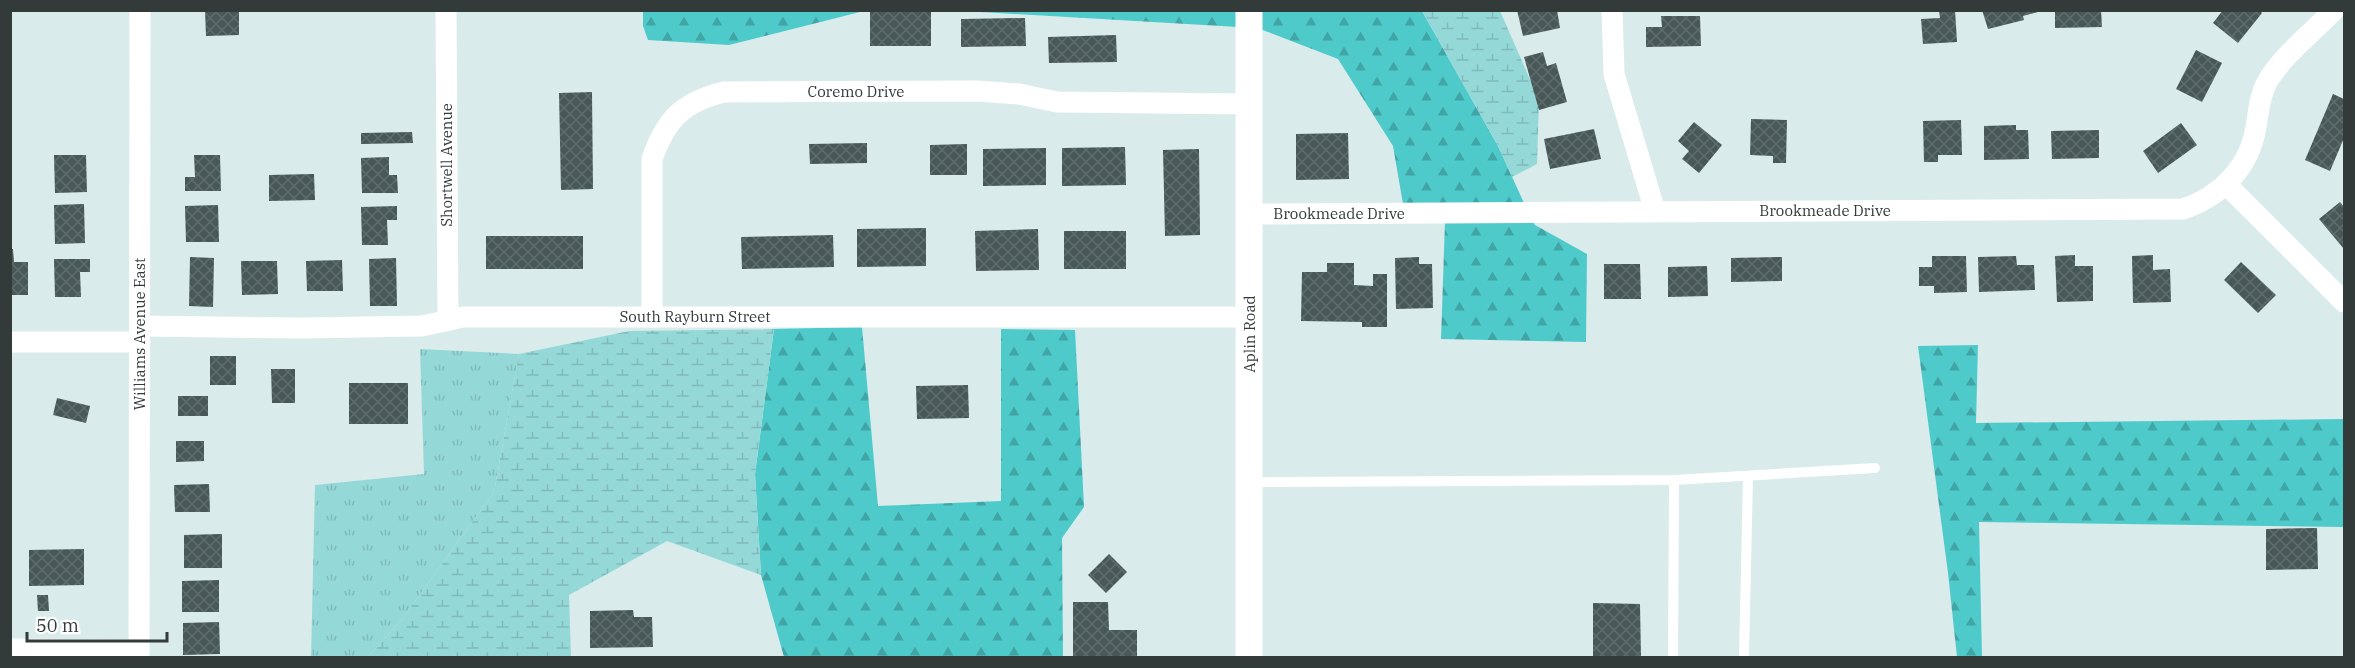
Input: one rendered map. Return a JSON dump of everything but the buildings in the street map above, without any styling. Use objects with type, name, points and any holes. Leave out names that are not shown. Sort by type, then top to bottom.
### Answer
[{"type":"street","name":"Williams Avenue East","points":[[139,654],[140,10]]},
{"type":"street","name":"Shortwell Avenue","points":[[446,10],[448,320]]},
{"type":"street","name":"Aplin Road","points":[[1249,10],[1249,657]]},
{"type":"street","points":[[1612,10],[1614,74],[1655,211]]},
{"type":"street","name":"Brookmeade Drive","points":[[1250,214],[2173,210],[2207,199],[2226,184],[2240,168],[2248,155],[2256,128],[2259,104],[2268,81],[2279,66],[2334,10]]},
{"type":"street","name":"Coremo Drive","points":[[652,317],[652,159],[658,141],[668,123],[692,102],[705,97],[724,92],[977,91],[1019,94],[1057,102],[1249,104]]},
{"type":"street","points":[[2226,184],[2344,302]]},
{"type":"street","name":"South Rayburn Street","points":[[10,342],[140,334],[410,326],[463,317],[1250,317]]},
{"type":"street","points":[[10,649],[139,654]]},
{"type":"lane","points":[[1250,482],[1674,480],[1875,468]]},
{"type":"lane","points":[[1744,657],[1748,476]]},
{"type":"lane","points":[[1673,657],[1674,480]]},
{"type":"green space","points":[[643,10],[864,11],[729,45],[648,40],[643,26]]},
{"type":"green space","points":[[964,11],[1238,11],[1238,27]]},
{"type":"green space","points":[[1260,11],[1422,11],[1498,146],[1524,203],[1403,204],[1393,146],[1338,59],[1260,29]]},
{"type":"green space","points":[[1422,11],[1500,11],[1539,100],[1537,164],[1512,177],[1498,146]]},
{"type":"green space","points":[[1445,222],[1533,222],[1587,254],[1586,342],[1441,339]]},
{"type":"green space","points":[[862,327],[878,506],[1001,501],[1001,329],[1075,330],[1084,507],[1062,538],[1063,657],[784,657],[761,575],[755,474],[774,329]]},
{"type":"green space","points":[[774,329],[755,474],[761,575],[667,541],[569,595],[571,657],[368,657],[403,618],[494,492],[519,354],[629,331]]},
{"type":"green space","points":[[1978,345],[1976,423],[2344,419],[2344,527],[1979,522],[1982,657],[1957,657],[1918,346]]},
{"type":"green space","points":[[420,349],[519,354],[494,492],[403,618],[368,657],[311,658],[315,485],[424,474]]}]
